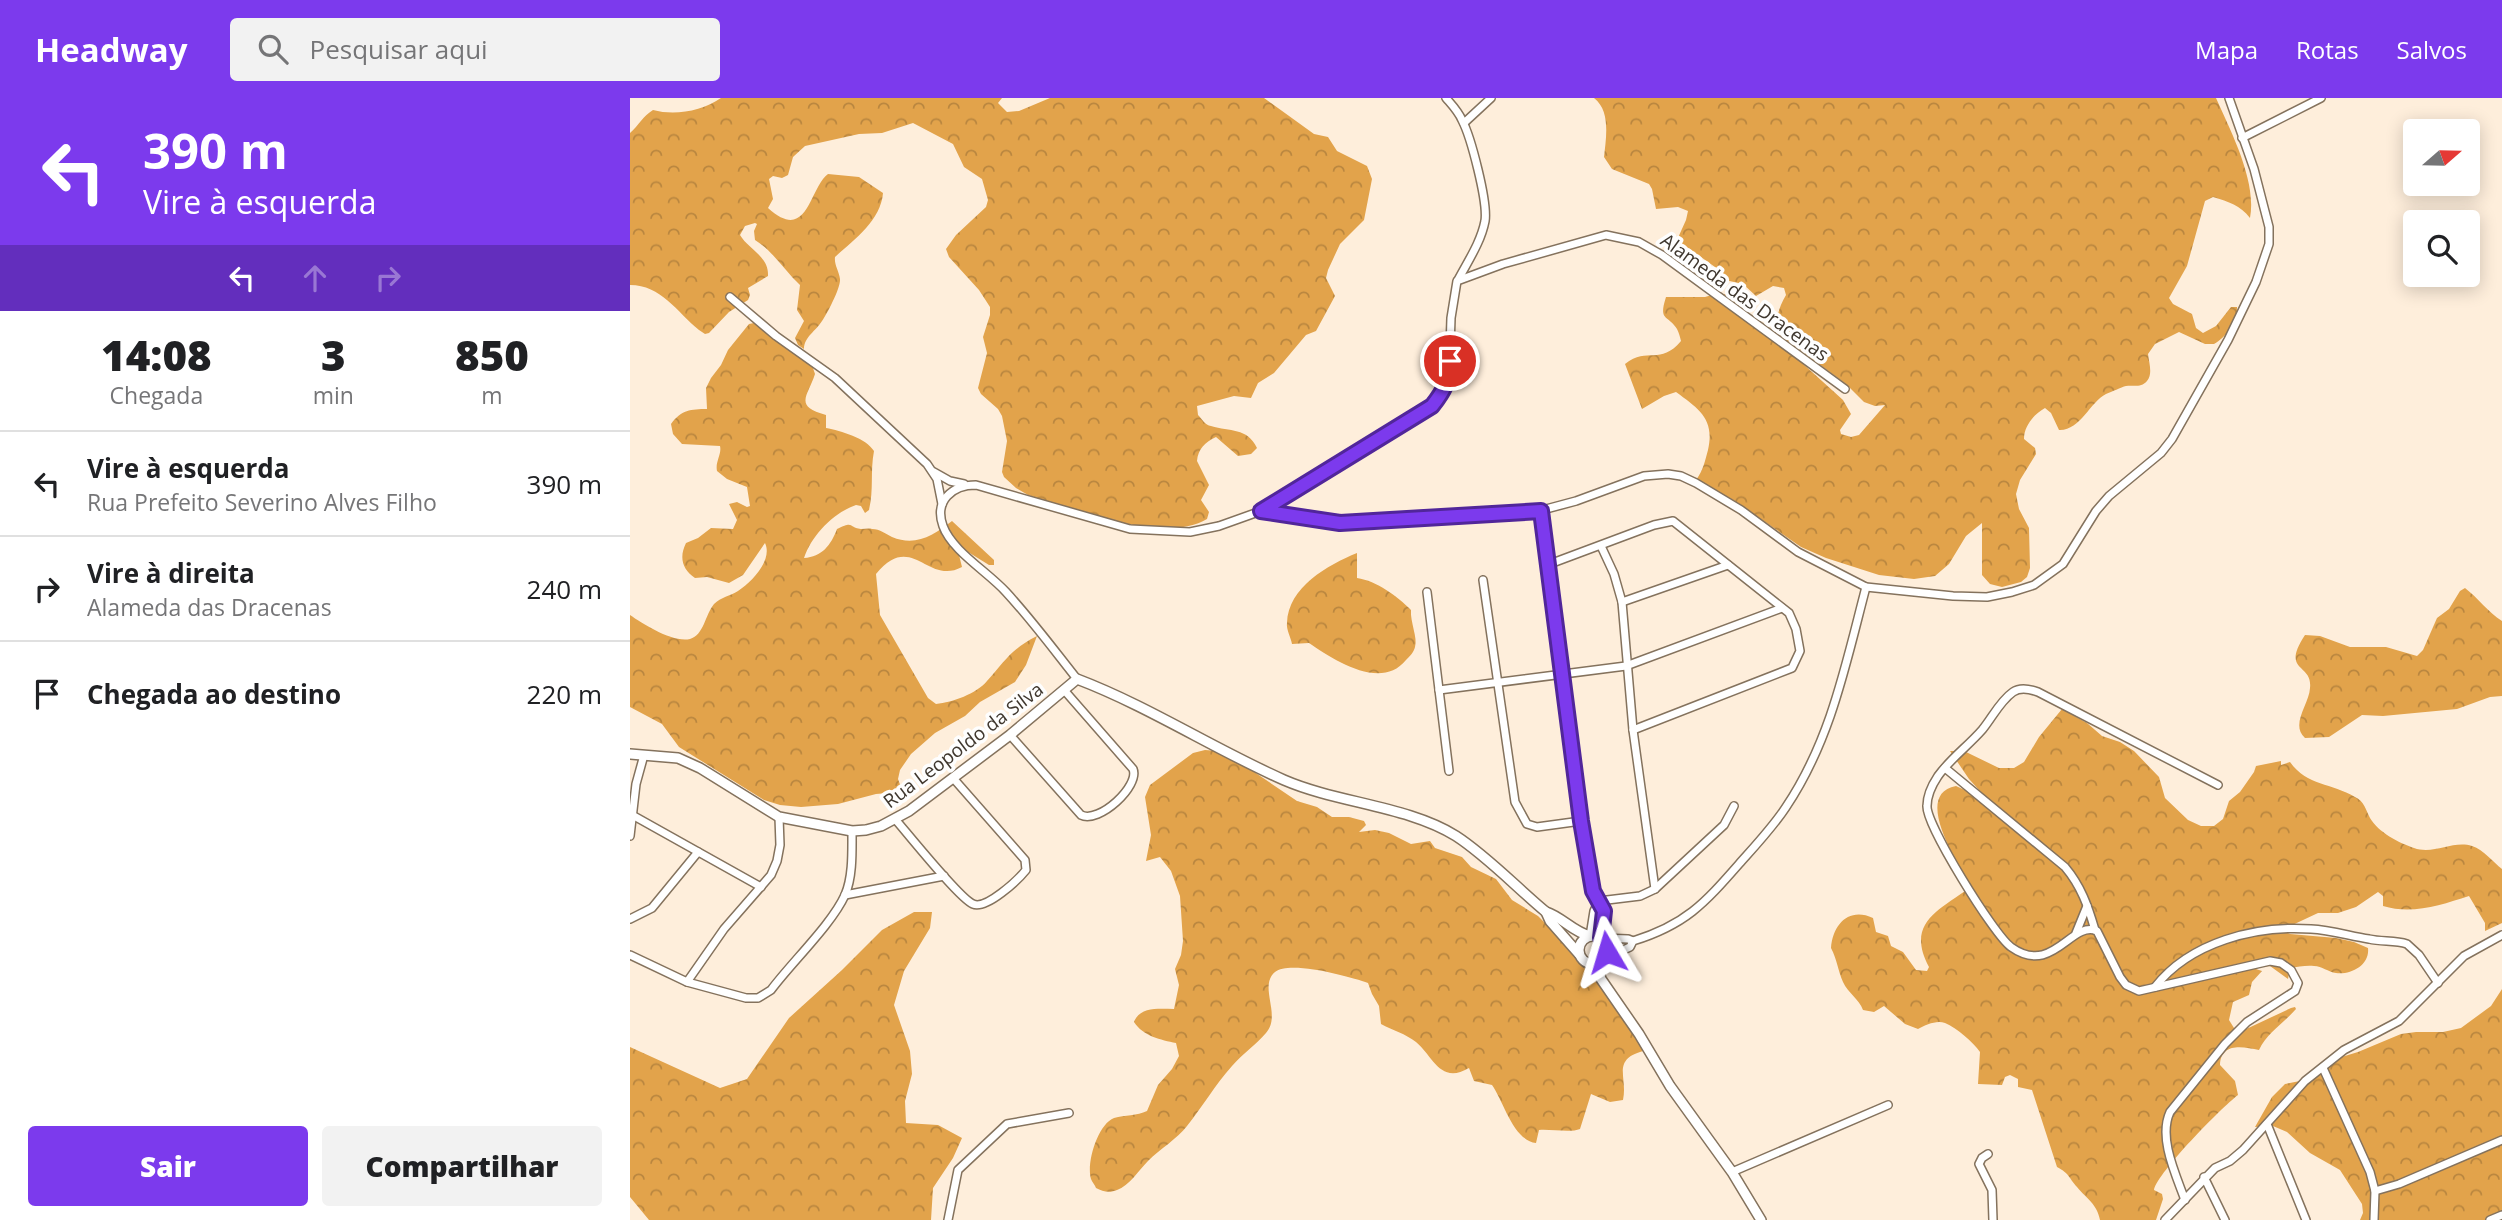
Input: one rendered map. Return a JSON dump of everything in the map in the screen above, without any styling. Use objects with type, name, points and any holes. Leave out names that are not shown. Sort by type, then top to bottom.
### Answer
[{"type":"street","points":[[730,297],[776,336],[842,384],[934,472],[950,481],[999,491],[1130,529],[1161,533],[1190,532],[1219,526],[1261,511],[1432,406],[1443,392],[1449,379],[1453,300],[1457,281],[1480,239],[1486,218],[1464,123],[1446,98]]},
{"type":"street","points":[[1464,123],[1491,98]]},
{"type":"street","points":[[1261,511],[1340,523],[1541,511],[1644,476],[1681,476],[1718,495],[1805,556],[1866,587],[1987,597],[2034,585],[2063,564],[2096,511],[2109,496],[2161,453],[2172,439],[2239,320],[2256,282],[2269,244],[2266,210],[2229,98]]},
{"type":"street","points":[[2242,138],[2321,98]]},
{"type":"street","name":"Alameda das Dracenas","points":[[1457,281],[1570,244],[1605,235],[1618,236],[1639,242],[1662,255],[1845,389]]},
{"type":"street","points":[[934,472],[942,504],[940,516],[948,536],[1004,589],[1077,679],[1109,691],[1285,780],[1439,828],[1456,836],[1546,912],[1582,934],[1633,941]]},
{"type":"street","points":[[942,504],[950,492],[965,485]]},
{"type":"street","points":[[1541,511],[1581,821],[1593,891],[1604,911],[1601,938],[1607,948],[1601,961],[1601,979],[1640,1034],[1670,1086],[1732,1172],[1760,1220]]},
{"type":"street","points":[[1547,565],[1654,525],[1673,521],[1789,613],[1796,629],[1800,652],[1792,668],[1633,730]]},
{"type":"street","points":[[1601,546],[1614,574],[1622,602],[1633,730],[1655,889]]},
{"type":"street","points":[[1622,602],[1728,565]]},
{"type":"street","points":[[1483,580],[1515,802],[1520,815],[1527,824],[1537,827],[1581,821]]},
{"type":"street","points":[[1546,912],[1549,921],[1586,962],[1601,961],[1630,947],[1633,941],[1675,924],[1704,904],[1786,808],[1839,695],[1866,587]]},
{"type":"street","points":[[1427,592],[1449,771]]},
{"type":"street","points":[[1439,690],[1626,666],[1782,608]]},
{"type":"street","name":"Rua Leopoldo da Silva","points":[[630,754],[678,758],[700,768],[779,817],[852,831],[874,828],[895,819],[953,778],[1077,679]]},
{"type":"street","points":[[2095,929],[2085,929],[2046,955],[2034,956],[2012,948],[2003,941],[1928,817],[1927,801],[1932,787],[1945,768],[1980,733],[2013,692],[2025,689],[2038,692],[2218,785]]},
{"type":"street","points":[[1010,735],[1081,815],[1090,818],[1112,805],[1132,782],[1135,774],[1120,752],[1064,690]]},
{"type":"street","points":[[630,836],[636,784],[643,755]]},
{"type":"street","points":[[1945,768],[2075,878],[2095,929],[2126,985],[2139,991],[2258,961],[2287,966],[2296,977],[2298,983],[2295,991],[2257,1014],[2237,1031],[2170,1112],[2166,1121],[2166,1136],[2185,1200]]},
{"type":"street","points":[[895,819],[966,900],[976,905],[997,896],[1023,874],[1027,865],[1010,840],[953,778]]},
{"type":"street","points":[[1599,901],[1640,896],[1655,889],[1724,825],[1734,806]]},
{"type":"street","points":[[634,816],[761,887]]},
{"type":"street","points":[[687,982],[724,929],[771,875],[780,845],[779,817]]},
{"type":"street","points":[[630,954],[687,982],[746,998],[762,996],[771,989],[845,895],[850,869],[852,831]]},
{"type":"street","points":[[630,919],[652,908],[698,852]]},
{"type":"street","points":[[845,895],[944,876]]},
{"type":"street","points":[[1581,956],[1581,944],[1590,936],[1594,911],[1599,901]]},
{"type":"street","points":[[2075,935],[2087,905]]},
{"type":"street","points":[[2155,988],[2174,967],[2187,957],[2207,948],[2265,929],[2298,928],[2407,944],[2419,955],[2438,983]]},
{"type":"street","points":[[2165,1220],[2204,1177],[2243,1150],[2288,1098],[2344,1050],[2399,1021],[2464,956],[2502,935]]},
{"type":"street","points":[[2323,1068],[2370,1172],[2375,1192],[2374,1220]]},
{"type":"street","points":[[1732,1172],[1888,1105]]},
{"type":"street","points":[[948,1220],[958,1170],[1007,1124],[1069,1113]]},
{"type":"street","points":[[2267,1124],[2306,1220]]},
{"type":"street","points":[[2375,1192],[2502,1140]]},
{"type":"street","points":[[1988,1154],[1982,1157],[1979,1164],[1992,1190],[1993,1220]]},
{"type":"street","points":[[2204,1177],[2225,1220]]},
{"type":"street","points":[[2490,1220],[2502,1215]]},
{"type":"green space","points":[[721,98],[1002,98],[998,103],[1007,112],[1019,111],[1050,98],[1264,98],[1314,134],[1328,137],[1337,151],[1367,166],[1372,179],[1364,220],[1340,244],[1328,270],[1326,278],[1335,296],[1316,331],[1306,335],[1274,373],[1258,383],[1251,398],[1234,396],[1197,406],[1198,415],[1207,424],[1243,433],[1257,448],[1251,454],[1238,456],[1216,437],[1209,441],[1201,449],[1197,461],[1209,485],[1201,500],[1209,512],[1207,519],[1189,526],[1143,527],[1093,516],[1028,495],[1004,477],[1002,472],[1007,441],[1002,416],[978,388],[987,353],[983,337],[990,307],[979,290],[949,257],[946,249],[956,235],[986,207],[988,200],[982,179],[964,167],[953,144],[913,123],[882,133],[859,134],[805,146],[793,157],[788,175],[782,178],[773,176],[769,179],[773,199],[768,208],[781,217],[792,220],[800,217],[806,210],[828,174],[859,177],[883,193],[872,221],[835,257],[840,279],[838,288],[827,313],[808,338],[804,349],[798,345],[795,338],[804,321],[797,310],[800,285],[768,250],[755,240],[755,223],[745,226],[740,235],[762,258],[768,276],[748,288],[748,300],[729,312],[709,333],[705,334],[699,330],[660,294],[641,286],[630,285],[630,133],[653,110],[688,111]]},
{"type":"green space","points":[[1594,98],[2216,98],[2246,173],[2250,188],[2250,218],[2229,202],[2213,197],[2205,201],[2187,266],[2169,298],[2173,304],[2192,314],[2196,328],[2203,333],[2216,326],[2231,307],[2237,307],[2236,318],[2227,333],[2214,344],[2205,344],[2179,332],[2155,344],[2148,354],[2150,372],[2145,383],[2126,386],[2106,394],[2073,426],[2059,430],[2051,413],[2045,408],[2030,421],[2024,439],[2035,448],[2036,454],[2020,480],[2016,494],[2019,509],[2029,528],[2030,568],[2027,577],[2021,582],[2002,587],[1990,584],[1982,575],[1982,523],[1966,536],[1949,564],[1935,576],[1914,579],[1879,575],[1826,558],[1801,547],[1735,501],[1696,480],[1704,466],[1710,439],[1703,416],[1676,392],[1642,409],[1625,364],[1640,356],[1667,353],[1681,341],[1674,324],[1665,317],[1663,310],[1666,297],[1705,297],[1719,293],[1732,296],[1739,306],[1843,400],[1851,414],[1840,430],[1841,434],[1851,437],[1859,435],[1885,405],[1875,406],[1864,402],[1846,384],[1785,339],[1778,323],[1780,307],[1786,295],[1784,288],[1773,286],[1756,296],[1743,284],[1725,280],[1722,272],[1677,240],[1688,211],[1678,207],[1656,209],[1649,184],[1612,169],[1604,157],[1605,117]]},
{"type":"green space","points":[[754,323],[812,365],[815,374],[806,404],[816,412],[826,415],[826,428],[859,439],[874,451],[869,510],[865,513],[861,506],[856,505],[839,513],[818,533],[804,558],[821,553],[829,545],[837,529],[847,525],[878,530],[909,541],[931,535],[952,521],[994,560],[994,565],[989,565],[960,547],[958,551],[962,567],[950,571],[939,570],[910,557],[900,557],[889,562],[876,574],[880,615],[928,698],[936,704],[971,693],[982,686],[1014,651],[1037,636],[1026,665],[1015,682],[935,733],[911,754],[900,770],[898,779],[902,790],[899,792],[876,794],[838,804],[801,807],[764,800],[679,747],[662,724],[630,707],[630,615],[667,636],[690,639],[701,629],[714,604],[749,582],[764,563],[767,550],[765,543],[743,575],[729,583],[707,577],[695,578],[687,571],[682,558],[686,543],[711,528],[733,529],[737,520],[729,504],[737,502],[750,506],[747,487],[727,479],[717,471],[720,446],[682,444],[673,434],[671,424],[687,411],[707,409],[706,388],[711,378],[728,350],[749,324]]},
{"type":"green space","points":[[1357,553],[1357,578],[1386,590],[1411,610],[1416,639],[1414,651],[1396,669],[1384,673],[1358,670],[1309,643],[1292,644],[1287,628],[1289,610],[1302,588],[1322,571]]},
{"type":"green space","points":[[2465,588],[2502,621],[2502,696],[2490,697],[2457,709],[2383,716],[2362,715],[2329,737],[2305,738],[2299,727],[2309,694],[2310,680],[2296,662],[2296,656],[2305,635],[2320,636],[2350,647],[2386,647],[2417,656],[2423,650],[2437,618],[2449,609],[2460,591]]},
{"type":"green space","points":[[2062,709],[2087,723],[2102,736],[2120,742],[2134,751],[2159,777],[2165,798],[2188,820],[2201,826],[2214,826],[2223,819],[2229,801],[2240,792],[2256,766],[2290,762],[2304,776],[2358,799],[2374,823],[2396,840],[2421,850],[2472,846],[2502,869],[2502,923],[2485,931],[2485,923],[2469,896],[2405,910],[2383,906],[2383,896],[2378,892],[2356,907],[2338,913],[2318,913],[2282,930],[2290,934],[2354,942],[2368,948],[2368,954],[2358,968],[2342,973],[2317,966],[2302,966],[2290,968],[2288,979],[2270,966],[2253,968],[2262,971],[2252,982],[2249,995],[2233,1002],[2229,1020],[2234,1028],[2242,1031],[2291,1008],[2296,1009],[2271,1033],[2259,1050],[2234,1048],[2224,1053],[2220,1065],[2235,1081],[2238,1095],[2191,1141],[2158,1181],[2154,1190],[2162,1194],[2163,1199],[2156,1220],[2100,1220],[2091,1202],[2067,1174],[2057,1167],[2032,1090],[2018,1087],[2018,1079],[2010,1075],[2005,1077],[2002,1085],[1978,1084],[1980,1052],[1955,1028],[1945,1023],[1935,1023],[1918,1029],[1905,1024],[1884,1006],[1874,1012],[1863,1010],[1843,982],[1831,948],[1835,932],[1844,920],[1850,916],[1864,915],[1873,918],[1876,932],[1888,936],[1891,946],[1903,952],[1916,970],[1927,971],[1929,967],[1921,940],[1923,929],[1936,912],[1968,889],[1943,833],[1938,817],[1938,803],[1943,792],[1956,786],[1989,801],[1969,779],[1950,751],[1964,751],[1999,768],[2014,768],[2024,762],[2039,737]]},
{"type":"green space","points":[[1218,751],[1238,761],[1297,801],[1317,807],[1332,817],[1349,817],[1364,821],[1366,825],[1359,832],[1375,830],[1389,833],[1411,844],[1430,841],[1435,848],[1462,857],[1471,867],[1496,879],[1512,900],[1538,916],[1570,948],[1632,1028],[1643,1051],[1627,1059],[1624,1064],[1623,1100],[1610,1102],[1591,1094],[1580,1129],[1539,1130],[1536,1143],[1528,1140],[1515,1128],[1492,1085],[1474,1081],[1469,1068],[1451,1073],[1444,1071],[1416,1042],[1381,1024],[1379,1006],[1368,983],[1321,971],[1283,969],[1270,978],[1272,1018],[1266,1033],[1226,1073],[1187,1126],[1121,1188],[1109,1192],[1096,1188],[1091,1179],[1090,1164],[1103,1128],[1114,1118],[1147,1111],[1158,1085],[1179,1056],[1176,1043],[1147,1034],[1134,1022],[1146,1011],[1174,1009],[1179,985],[1175,969],[1183,941],[1180,896],[1171,871],[1160,857],[1146,861],[1151,835],[1145,797],[1150,785],[1193,753]]},
{"type":"green space","points":[[914,912],[932,912],[930,928],[904,971],[894,1005],[910,1051],[912,1074],[905,1101],[906,1123],[938,1125],[962,1138],[953,1158],[933,1188],[931,1220],[649,1220],[630,1197],[630,1047],[720,1088],[747,1079],[789,1018],[882,930]]},
{"type":"green space","points":[[2502,989],[2502,1220],[2360,1220],[2363,1213],[2362,1204],[2340,1170],[2310,1153],[2287,1132],[2273,1126],[2255,1127],[2272,1097],[2285,1084],[2305,1080],[2335,1059],[2401,1034],[2443,1032],[2461,1028],[2491,1006]]},
{"type":"route","points":[[1450,361],[1449,379],[1432,406],[1261,511],[1340,523],[1541,511],[1581,821],[1593,891],[1604,911],[1601,938],[1606,944],[1607,952]]}]
